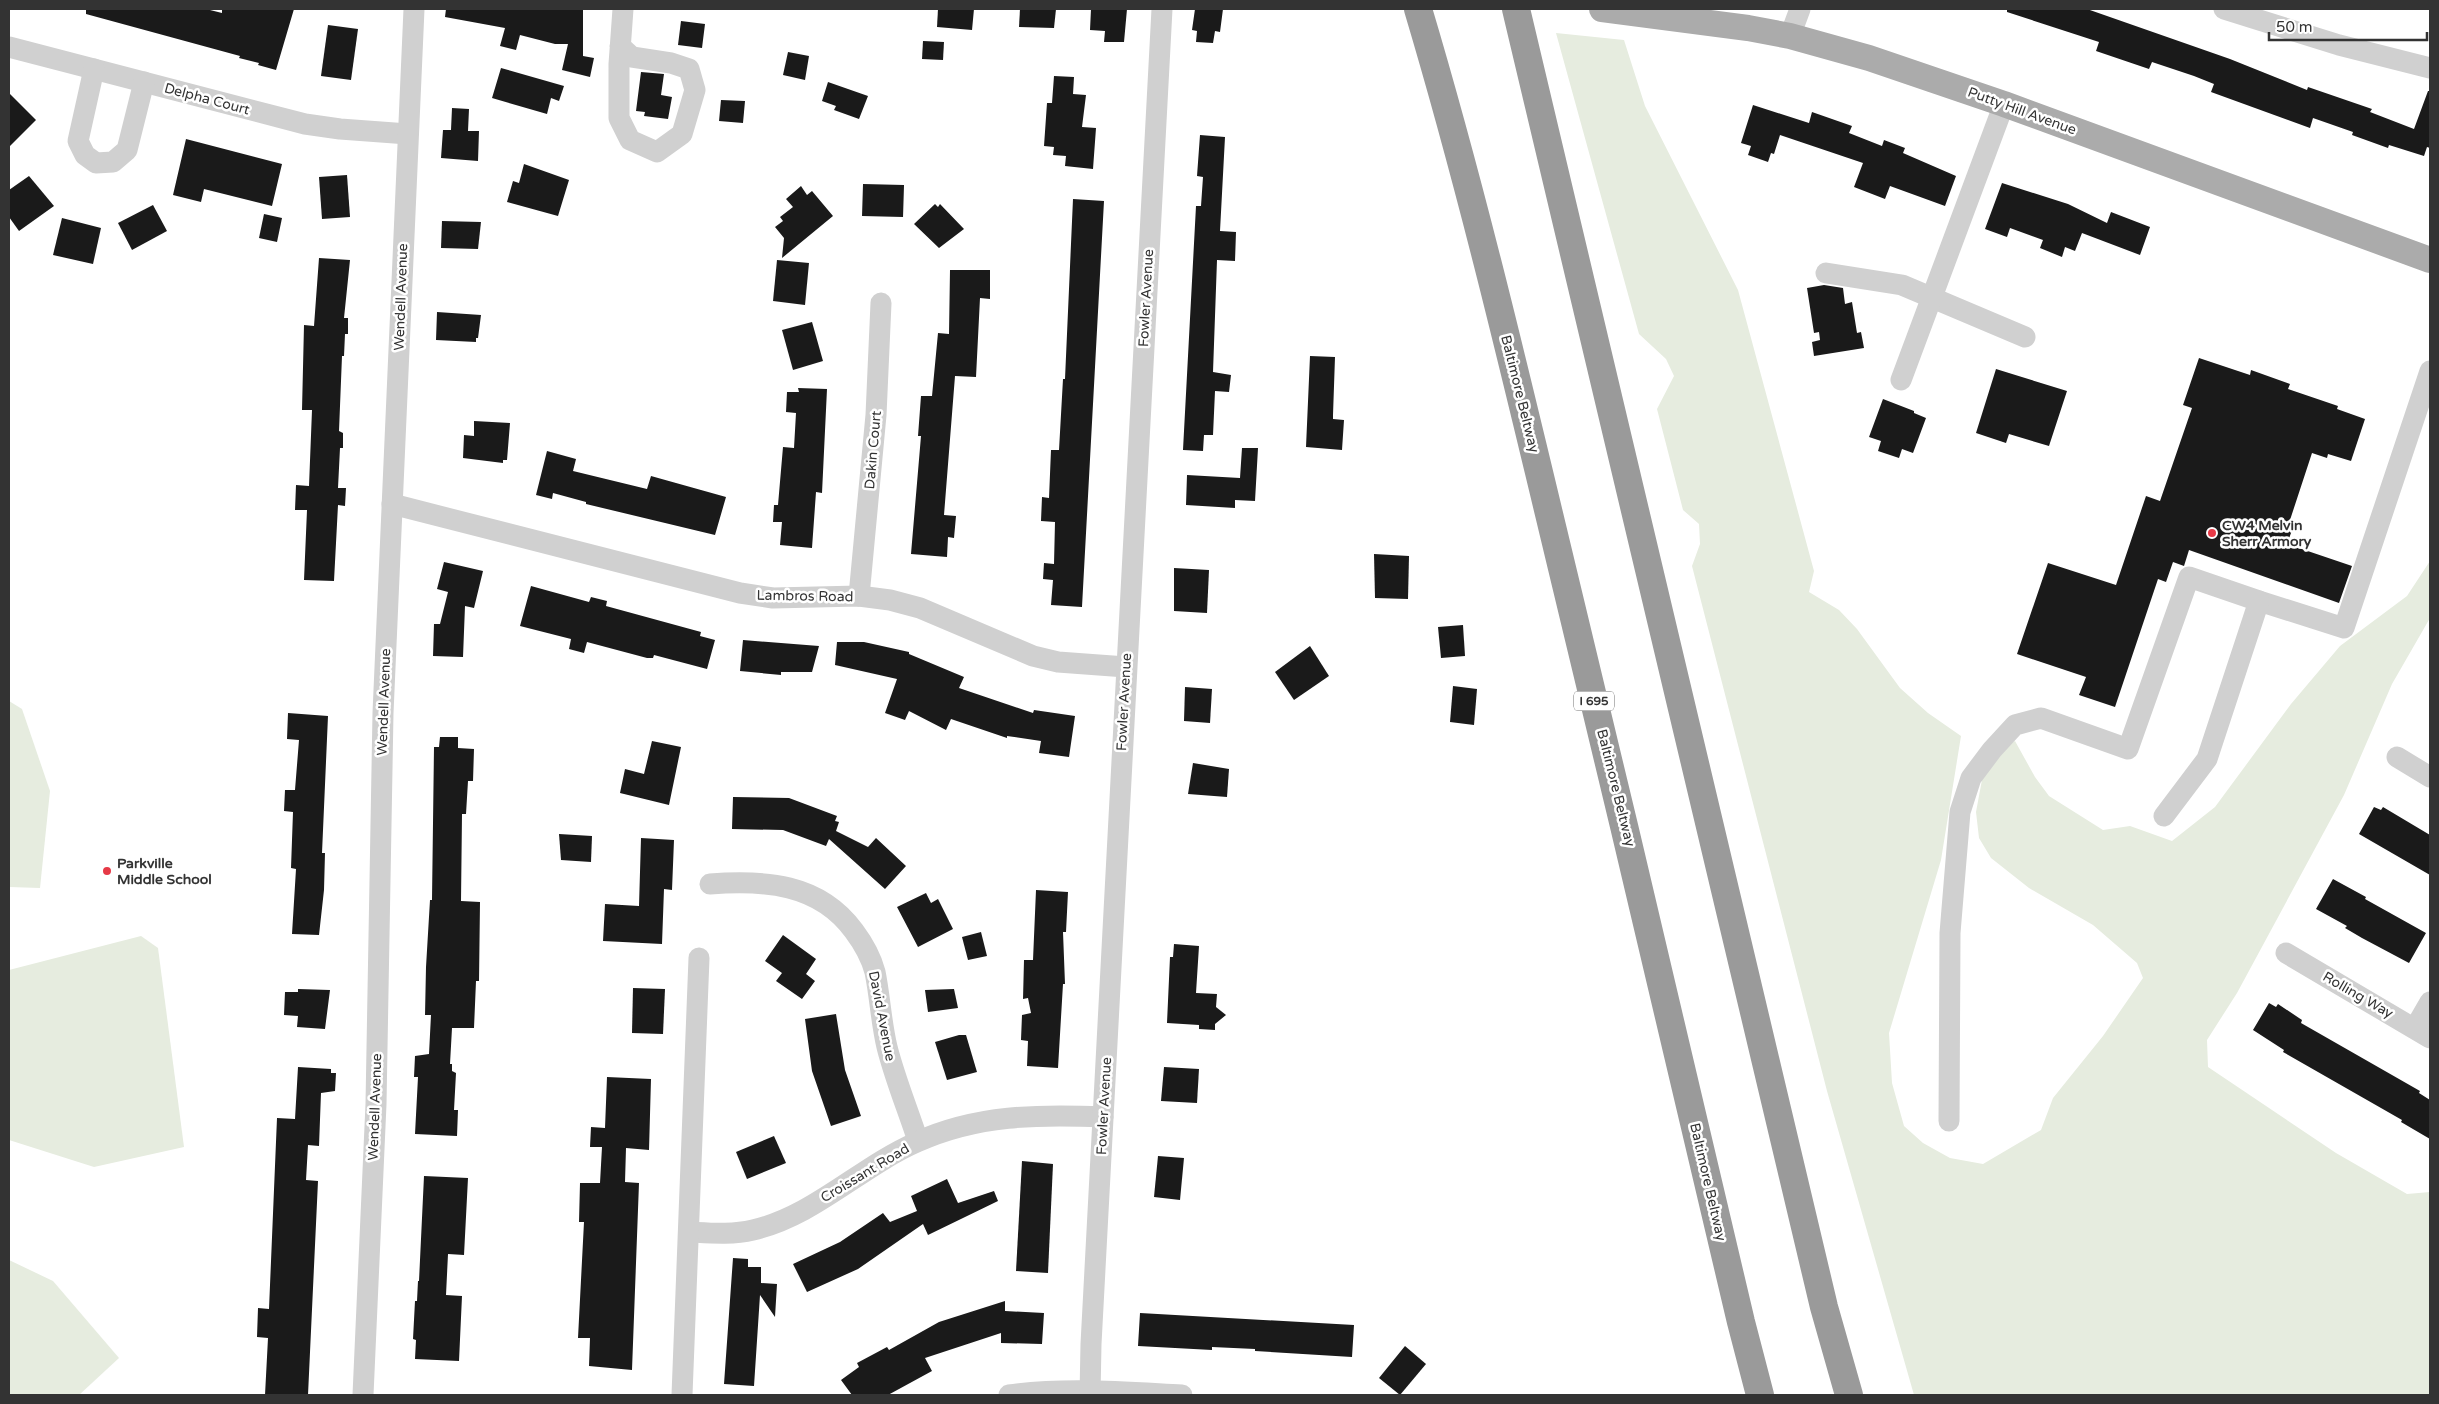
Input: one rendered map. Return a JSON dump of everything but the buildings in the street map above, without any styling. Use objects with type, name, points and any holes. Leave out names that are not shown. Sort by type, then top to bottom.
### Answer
[{"type":"highway","name":"Baltimore Beltway","points":[[1418,9],[1450,119],[1505,329],[1760,1395]]},
{"type":"highway","points":[[1516,9],[1824,1307],[1849,1395]]},
{"type":"main road","name":"Putty Hill Avenue","points":[[1602,9],[1703,21],[1790,36],[1869,58],[2004,104],[2430,260]]},
{"type":"street","name":"Wendell Avenue","points":[[363,1395],[376,1104],[383,713],[414,9]]},
{"type":"street","points":[[620,46],[632,57],[670,62],[689,69],[695,90],[682,134],[657,152],[630,140],[619,118],[620,46],[623,9]]},
{"type":"street","name":"Fowler Avenue","points":[[1090,1393],[1126,667],[1162,9]]},
{"type":"street","points":[[1790,36],[1800,9]]},
{"type":"street","points":[[2224,9],[2339,46],[2430,68]]},
{"type":"street","name":"Delpha Court","points":[[9,47],[305,124],[340,129],[408,134]]},
{"type":"street","points":[[94,69],[78,141],[85,155],[96,163],[113,162],[127,150],[144,82]]},
{"type":"street","points":[[1901,380],[2004,104]]},
{"type":"street","points":[[1826,273],[1902,285],[2025,337]]},
{"type":"street","name":"Dakin Court","points":[[860,596],[876,416],[881,303]]},
{"type":"street","points":[[1948,1121],[1950,933],[1960,812],[1971,778],[1992,750],[2015,726],[2041,718],[2128,749],[2189,576],[2344,628],[2430,371]]},
{"type":"street","name":"Lambros Road","points":[[392,504],[740,593],[773,598],[860,596],[890,600],[920,608],[1033,656],[1066,663],[1126,667]]},
{"type":"street","points":[[2164,816],[2207,759],[2259,601]]},
{"type":"street","points":[[2397,757],[2430,777]]},
{"type":"street","name":"David Avenue","points":[[710,884],[742,882],[784,885],[806,892],[821,900],[836,910],[850,924],[860,939],[874,970],[887,1046],[918,1141]]},
{"type":"street","name":"Rolling Way","points":[[2286,953],[2422,1033]]},
{"type":"street","points":[[682,1395],[699,958]]},
{"type":"street","points":[[2422,1033],[2430,1002]]},
{"type":"street","name":"Croissant Road","points":[[689,1232],[724,1234],[752,1231],[776,1224],[798,1214],[898,1150],[966,1124],[990,1120],[1065,1115],[1103,1117]]},
{"type":"street","points":[[1009,1395],[1037,1391],[1182,1395]]},
{"type":"shaded area","points":[[1556,33],[1624,40],[1645,106],[1738,290],[1814,571],[1809,592],[1839,610],[1857,629],[1900,688],[1928,713],[1961,736],[1941,860],[1889,1033],[1892,1083],[1904,1126],[1923,1143],[1950,1158],[1983,1164],[2041,1130],[2053,1098],[2103,1036],[2143,978],[2137,963],[2093,925],[2029,888],[1991,858],[1979,838],[1976,812],[1984,769],[2008,745],[2015,741],[2035,777],[2049,796],[2103,830],[2130,826],[2172,841],[2215,807],[2291,704],[2340,646],[2407,596],[2430,561],[2430,618],[2392,684],[2344,795],[2237,993],[2207,1040],[2208,1067],[2336,1153],[2407,1194],[2430,1192],[2430,1395],[1914,1395],[1827,1091],[1692,566],[1700,544],[1699,524],[1683,510],[1657,409],[1674,376],[1666,359],[1639,334]]},
{"type":"shaded area","points":[[9,701],[22,709],[50,791],[40,888],[9,887]]},
{"type":"shaded area","points":[[141,936],[158,948],[184,1147],[94,1167],[9,1140],[9,970]]},
{"type":"shaded area","points":[[9,1260],[53,1281],[119,1358],[79,1395],[9,1395]]},
{"type":"place","name":"CW4 Melvin Sherr Armory","points":[[2212,533]]},
{"type":"place","name":"Parkville Middle School","points":[[107,871]]}]
